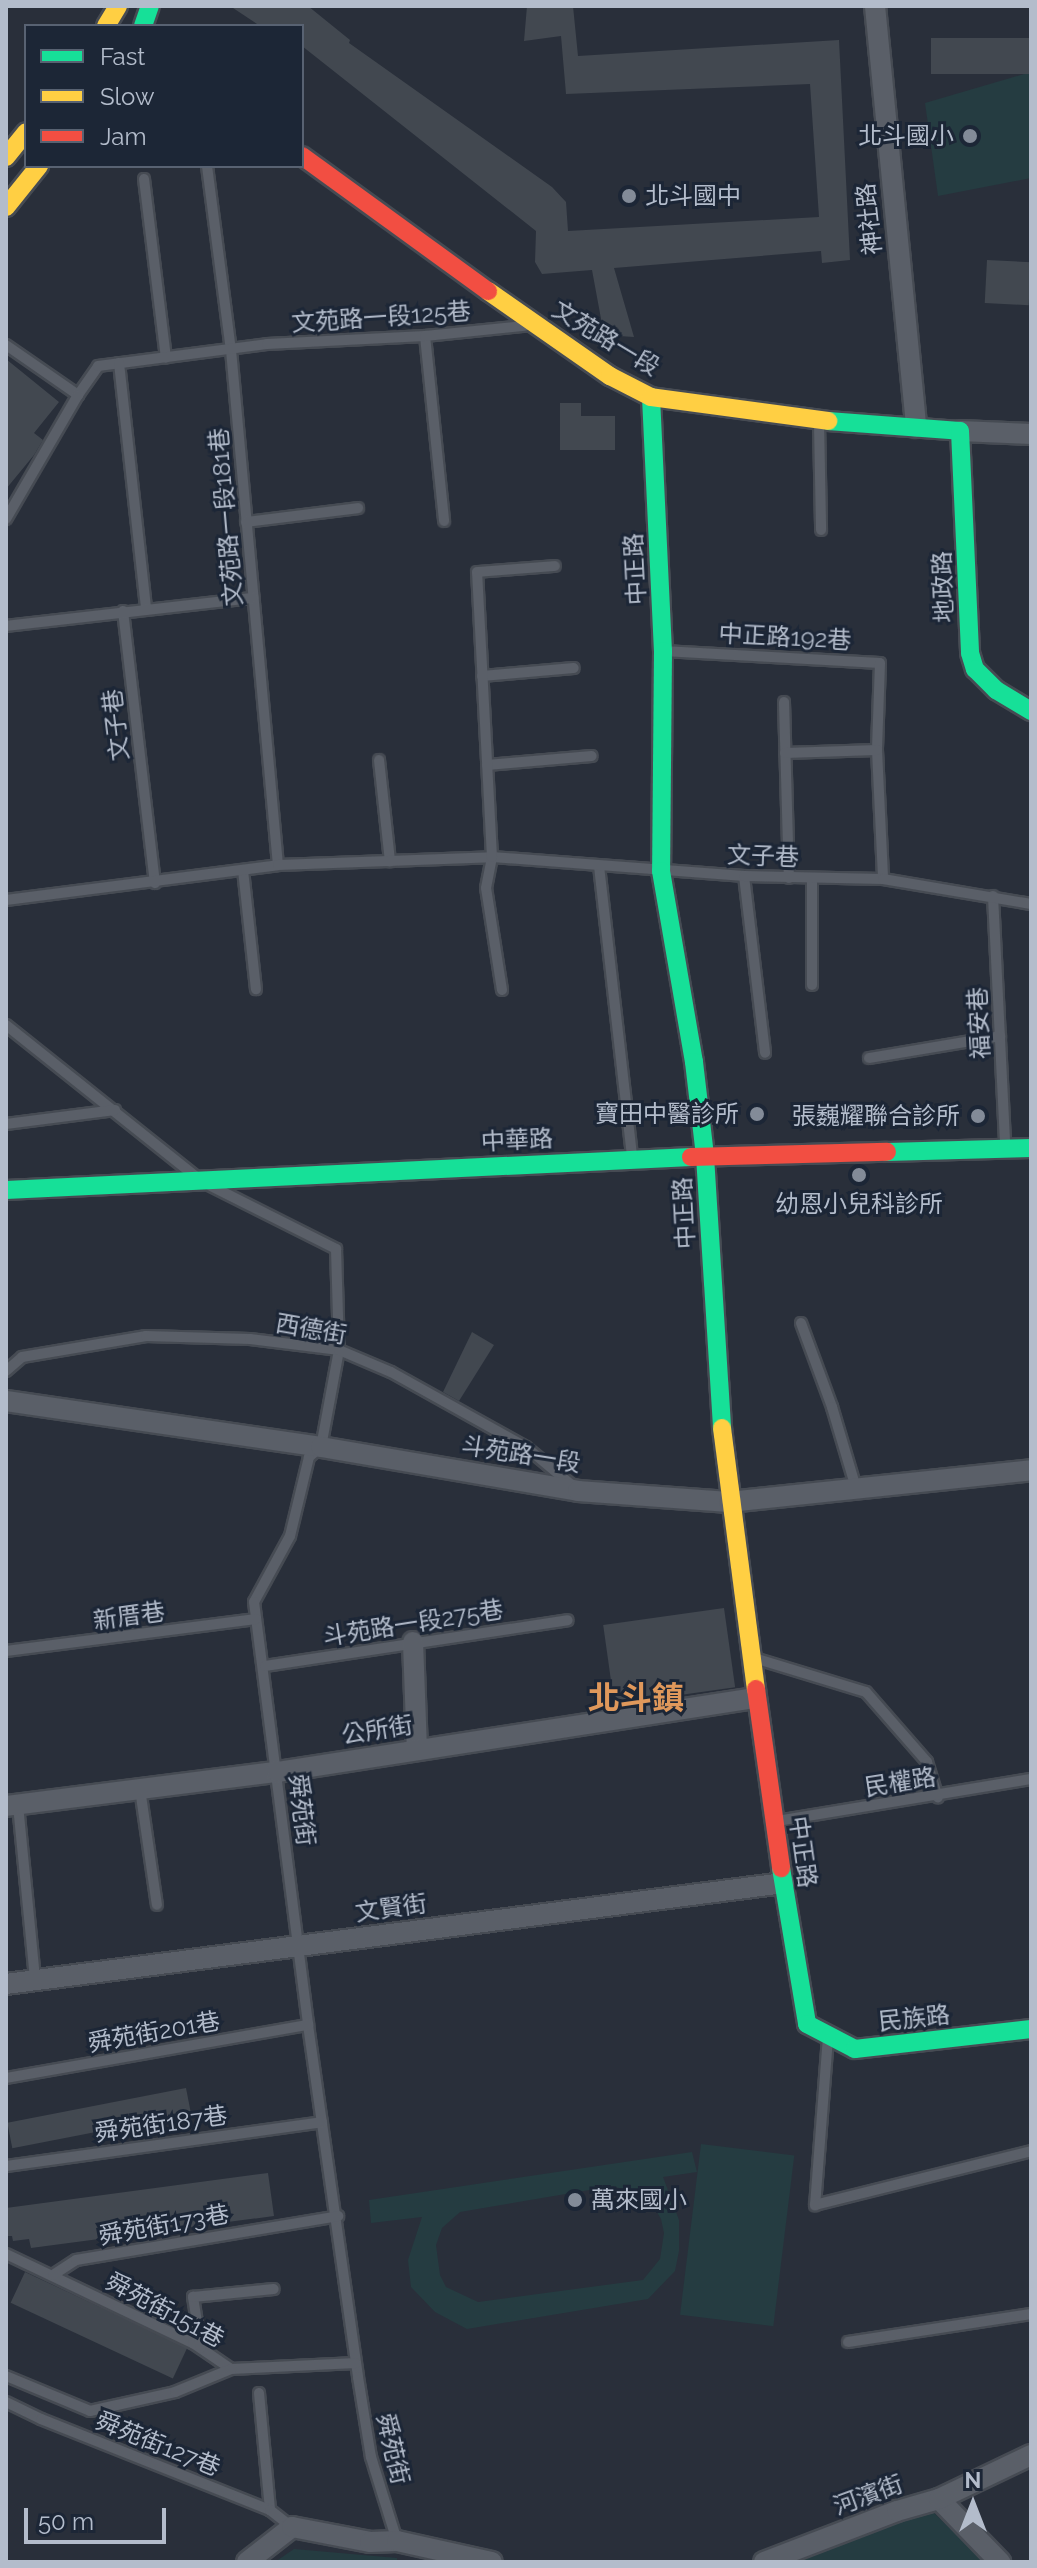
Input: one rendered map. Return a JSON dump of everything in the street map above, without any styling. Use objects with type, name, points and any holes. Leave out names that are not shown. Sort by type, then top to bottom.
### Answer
[{"type":"street","name":"神社路","points":[[875,6],[916,427]]},
{"type":"street","points":[[110,13],[129,24]]},
{"type":"street","points":[[6,157],[24,134]]},
{"type":"street","name":"文苑路一段","points":[[304,157],[534,325],[610,376],[651,397],[818,420],[1031,434]]},
{"type":"street","points":[[6,207],[37,168]]},
{"type":"street","name":"中正路","points":[[651,397],[663,651],[661,871],[694,1062],[705,1156],[729,1502],[755,1698],[807,2024]]},
{"type":"street","name":"地政路","points":[[960,431],[970,653],[975,669],[996,690],[1031,711]]},
{"type":"street","name":"中華路","points":[[6,1190],[632,1158],[1031,1148]]},
{"type":"street","name":"斗苑路一段","points":[[6,1401],[321,1447],[578,1491],[729,1502],[1031,1470]]},
{"type":"street","points":[[413,1642],[417,1750]]},
{"type":"street","name":"公所街","points":[[12,1806],[277,1772],[755,1698]]},
{"type":"street","name":"文賢街","points":[[6,1984],[784,1883]]},
{"type":"street","name":"民族路","points":[[807,2024],[855,2049],[1031,2029]]},
{"type":"street","name":"河濱街","points":[[764,2562],[897,2511],[939,2499],[1031,2455]]},
{"type":"street","points":[[939,2499],[1000,2562]]},
{"type":"street","points":[[247,2562],[292,2527],[370,2542],[397,2541],[492,2562]]},
{"type":"street","points":[[397,2541],[401,2562]]},
{"type":"lane","name":"文苑路一段181巷","points":[[207,168],[231,350],[278,865]]},
{"type":"lane","points":[[144,179],[166,358]]},
{"type":"lane","name":"文苑路一段125巷","points":[[119,363],[267,344],[425,336],[534,325]]},
{"type":"lane","points":[[425,336],[444,521]]},
{"type":"lane","points":[[6,345],[78,395]]},
{"type":"lane","points":[[6,519],[98,366],[119,363],[146,609]]},
{"type":"lane","points":[[818,420],[821,530]]},
{"type":"lane","points":[[246,522],[358,508]]},
{"type":"lane","points":[[502,990],[486,888],[492,857],[477,572],[555,566]]},
{"type":"lane","points":[[6,626],[253,598]]},
{"type":"lane","name":"文子巷","points":[[123,611],[155,883]]},
{"type":"lane","name":"中正路192巷","points":[[663,651],[880,663],[877,750],[883,879]]},
{"type":"lane","points":[[482,676],[574,668]]},
{"type":"lane","points":[[784,702],[789,878]]},
{"type":"lane","points":[[785,753],[877,750]]},
{"type":"lane","points":[[487,765],[592,756]]},
{"type":"lane","points":[[379,760],[390,861]]},
{"type":"lane","name":"文子巷","points":[[6,900],[278,865],[492,857],[744,876],[883,879],[1031,904]]},
{"type":"lane","points":[[599,867],[632,1158]]},
{"type":"lane","points":[[243,870],[256,989]]},
{"type":"lane","points":[[744,876],[765,1053]]},
{"type":"lane","points":[[812,878],[812,985]]},
{"type":"lane","name":"福安巷","points":[[993,896],[1005,1149]]},
{"type":"lane","points":[[6,1025],[199,1179]]},
{"type":"lane","points":[[869,1058],[1000,1036]]},
{"type":"lane","points":[[6,1124],[115,1110]]},
{"type":"lane","name":"舜苑街","points":[[199,1179],[269,1218],[336,1249],[339,1350],[321,1447],[309,1457],[290,1536],[254,1602],[265,1666],[308,2025],[338,2216],[356,2363],[371,2457],[397,2541]]},
{"type":"lane","points":[[801,1323],[832,1407],[856,1488]]},
{"type":"lane","name":"西德街","points":[[6,1371],[22,1357],[146,1336],[250,1339],[339,1350],[391,1372],[526,1447],[578,1491]]},
{"type":"lane","name":"新厝巷","points":[[6,1651],[256,1619]]},
{"type":"lane","name":"斗苑路一段275巷","points":[[265,1666],[568,1620]]},
{"type":"lane","points":[[752,1658],[866,1692],[927,1762],[938,1797]]},
{"type":"lane","name":"民權路","points":[[775,1822],[1031,1779]]},
{"type":"lane","points":[[140,1789],[157,1905]]},
{"type":"lane","points":[[12,1806],[35,1979]]},
{"type":"lane","name":"舜苑街201巷","points":[[6,2078],[308,2025]]},
{"type":"lane","points":[[828,2035],[815,2205],[1031,2151]]},
{"type":"lane","name":"舜苑街187巷","points":[[6,2166],[322,2122]]},
{"type":"lane","name":"舜苑街173巷","points":[[53,2275],[76,2260],[338,2216]]},
{"type":"lane","points":[[6,2254],[53,2275]]},
{"type":"lane","name":"舜苑街151巷","points":[[53,2275],[201,2348],[231,2369],[356,2363]]},
{"type":"lane","points":[[201,2348],[193,2297],[274,2289]]},
{"type":"lane","points":[[848,2342],[1031,2314]]},
{"type":"lane","points":[[6,2376],[90,2411],[175,2392],[231,2369]]},
{"type":"lane","points":[[259,2393],[270,2510]]},
{"type":"lane","name":"舜苑街127巷","points":[[6,2402],[41,2419],[270,2510],[292,2527]]},
{"type":"green space","points":[[1031,72],[1031,178],[938,196],[925,103]]},
{"type":"green space","points":[[701,2144],[794,2155],[773,2326],[680,2315]]},
{"type":"green space","points":[[692,2152],[697,2172],[663,2177],[679,2220],[679,2251],[675,2271],[648,2299],[467,2329],[435,2312],[411,2287],[408,2260],[422,2217],[371,2223],[369,2200]],"holes":[[[613,2186],[642,2196],[653,2205],[664,2233],[660,2259],[643,2280],[478,2302],[446,2287],[440,2275],[436,2245],[442,2228],[460,2212]]]},
{"type":"green space","points":[[931,2510],[985,2562],[784,2562]]},
{"type":"green space","points":[[294,2549],[397,2558],[397,2562],[275,2562]]},
{"type":"building","points":[[230,6],[308,6],[350,40],[349,43],[552,187],[566,202],[568,231],[819,217],[810,84],[566,94],[561,36],[524,41],[527,6],[573,6],[578,56],[839,40],[850,260],[822,263],[821,251],[614,268],[634,337],[604,335],[592,270],[542,274],[535,262],[536,231],[304,48],[304,24],[257,24]]},
{"type":"building","points":[[931,38],[1031,38],[1031,74],[931,74]]},
{"type":"building","points":[[987,260],[1031,262],[1029,305],[985,303]]},
{"type":"building","points":[[6,359],[59,402],[34,433],[43,440],[34,455],[6,489]]},
{"type":"building","points":[[560,403],[581,403],[581,416],[615,416],[615,450],[560,450]]},
{"type":"building","points":[[472,1332],[494,1345],[459,1401],[443,1392]]},
{"type":"building","points":[[724,1608],[735,1687],[614,1704],[603,1625]]},
{"type":"building","points":[[186,2088],[191,2114],[12,2148],[7,2123]]},
{"type":"building","points":[[268,2173],[274,2216],[31,2248],[29,2239],[13,2241],[12,2236],[6,2236],[6,2208]]},
{"type":"building","points":[[25,2272],[187,2348],[173,2378],[11,2303]]},
{"type":"traffic: fast","points":[[144,24],[150,6]]},
{"type":"traffic: fast","points":[[651,397],[663,651],[661,871],[694,1062],[705,1156],[722,1428]]},
{"type":"traffic: fast","points":[[828,421],[960,431],[970,653],[975,669],[996,690],[1031,711]]},
{"type":"traffic: fast","points":[[887,1152],[1031,1148]]},
{"type":"traffic: fast","points":[[6,1190],[691,1157]]},
{"type":"traffic: fast","points":[[781,1868],[807,2024],[855,2049],[1031,2029]]},
{"type":"traffic: slow","points":[[107,24],[118,6]]},
{"type":"traffic: slow","points":[[6,157],[24,134]]},
{"type":"traffic: slow","points":[[6,207],[37,168]]},
{"type":"traffic: slow","points":[[488,291],[610,376],[651,397],[828,421]]},
{"type":"traffic: slow","points":[[722,1428],[756,1689]]},
{"type":"traffic: jam","points":[[304,157],[488,291]]},
{"type":"traffic: jam","points":[[691,1157],[887,1152]]},
{"type":"traffic: jam","points":[[756,1689],[781,1868]]},
{"type":"place","name":"北斗國小","points":[[970,136]]},
{"type":"place","name":"北斗國中","points":[[629,196]]},
{"type":"place","name":"寶田中醫診所","points":[[757,1114]]},
{"type":"place","name":"張巍耀聯合診所","points":[[978,1116]]},
{"type":"place","name":"幼恩小兒科診所","points":[[859,1175]]},
{"type":"place","name":"萬來國小","points":[[575,2200]]},
{"type":"district","name":"北斗鎮","points":[[636,1698]]}]
